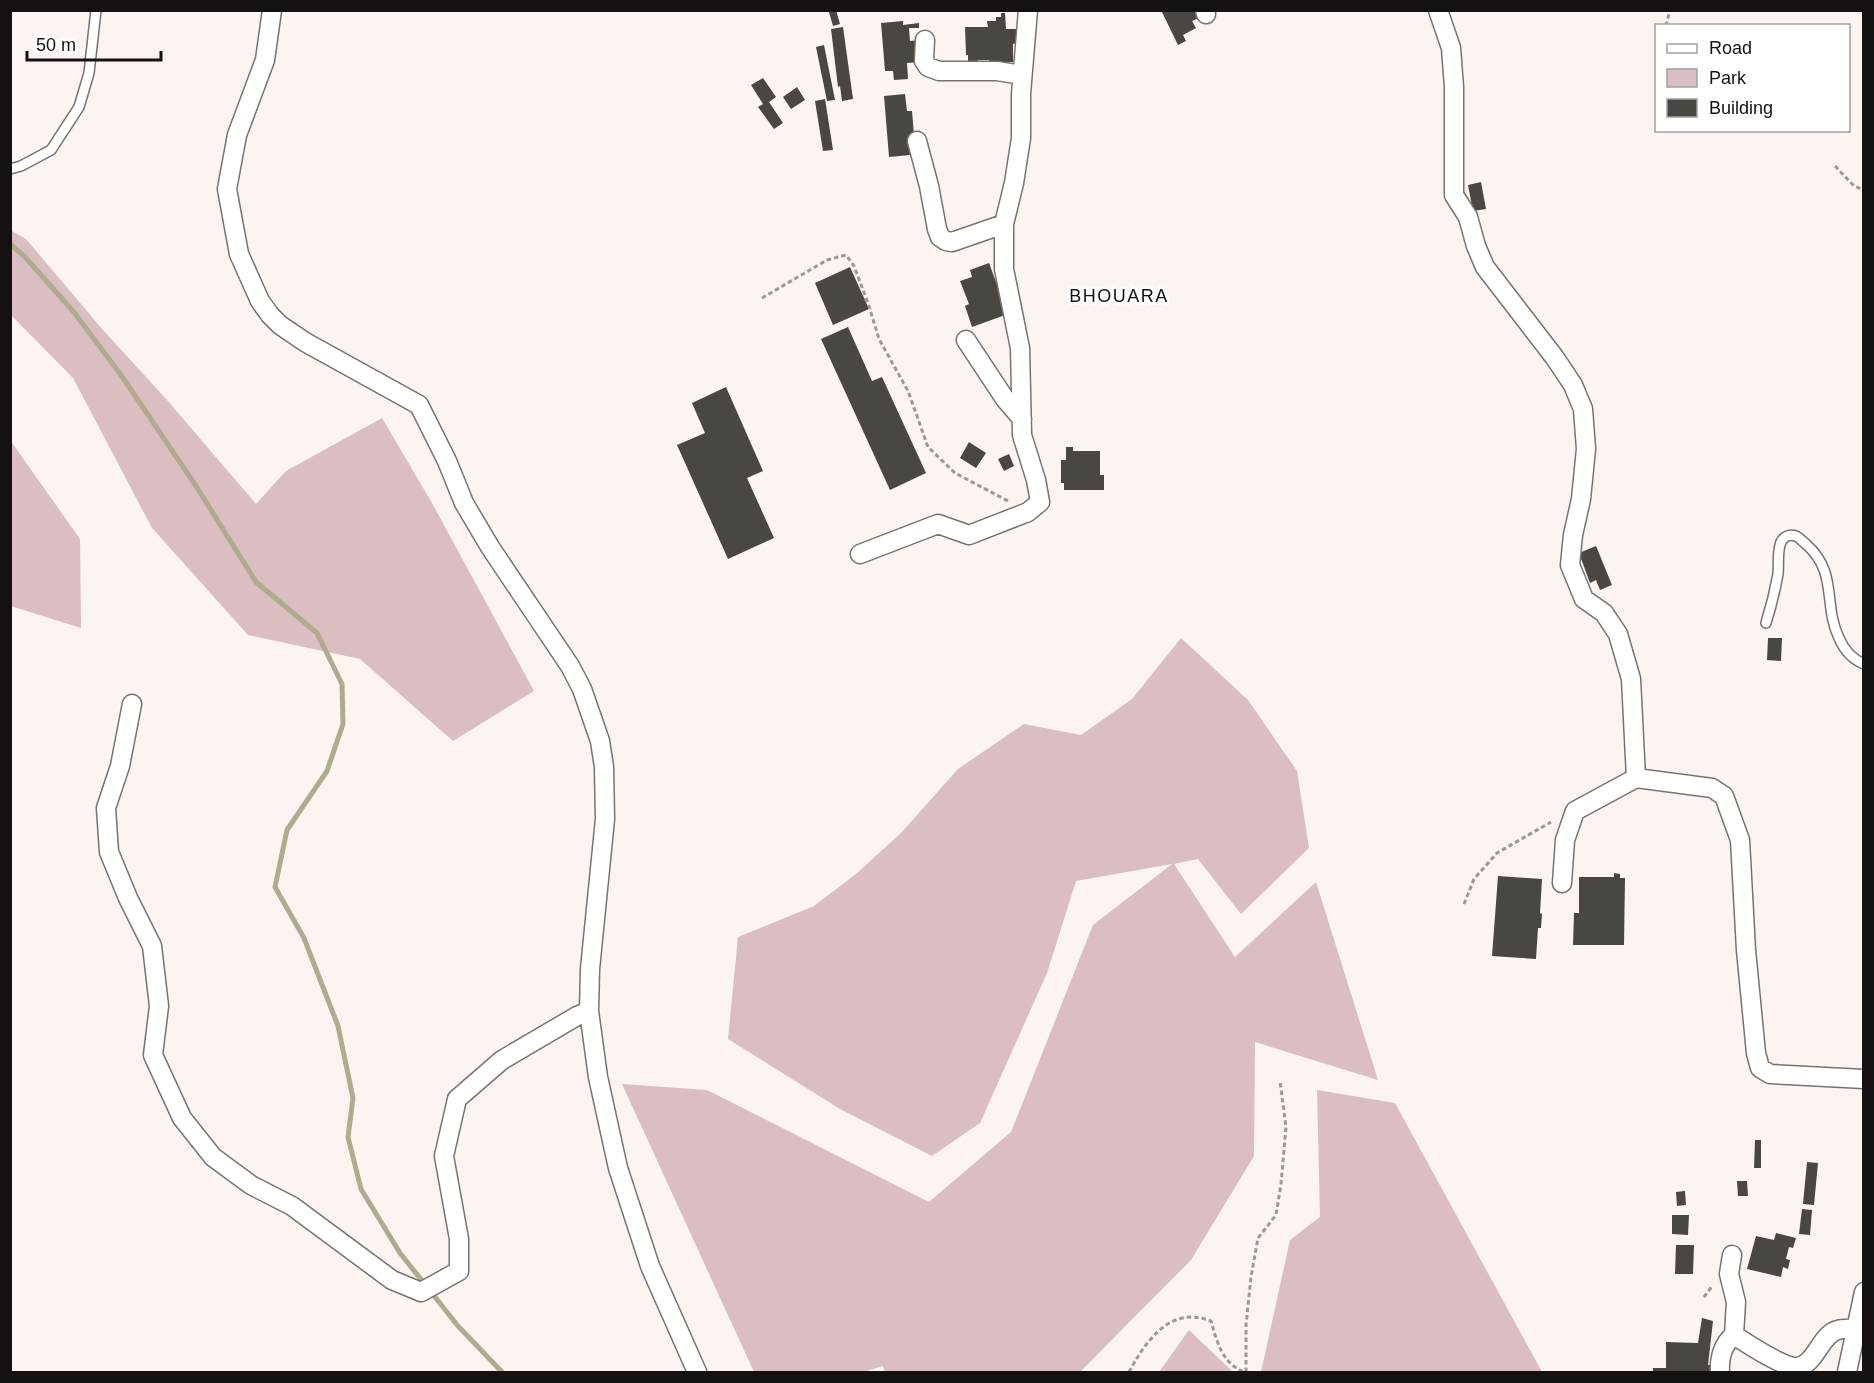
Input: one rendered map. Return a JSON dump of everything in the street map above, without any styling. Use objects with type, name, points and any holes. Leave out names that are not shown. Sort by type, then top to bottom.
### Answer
[{"type":"street","points":[[272,10],[265,60],[237,135],[227,189],[239,254],[260,301],[280,325],[305,342],[419,405],[447,460],[464,503],[490,547],[570,666],[582,689],[600,741],[604,766],[605,819],[590,969],[589,1011],[598,1077],[618,1168],[650,1266],[697,1372]]},
{"type":"street","points":[[860,554],[938,525],[969,535],[1028,512],[1040,502],[1036,480],[1022,435],[1020,348],[1004,269],[1004,224],[1014,183],[1021,138],[1028,10]]},
{"type":"street","points":[[1438,10],[1451,48],[1452,58],[1454,195],[1468,217],[1485,267],[1555,358],[1573,385],[1583,409],[1586,449],[1581,500],[1573,535],[1570,565],[1584,599],[1604,613],[1618,634],[1631,678],[1636,778]]},
{"type":"street","points":[[925,40],[924,62],[928,67],[939,71],[997,71],[1023,75]]},
{"type":"street","points":[[917,141],[940,237],[952,242],[1004,224]]},
{"type":"street","points":[[966,340],[1005,399],[1022,419]]},
{"type":"street","points":[[132,704],[120,766],[106,808],[109,852],[128,898],[152,946],[159,1006],[153,1055],[182,1119],[213,1157],[251,1185],[292,1206],[392,1280],[421,1292],[459,1270],[459,1239],[444,1156],[457,1099],[502,1060],[589,1011]]},
{"type":"street","points":[[1562,883],[1565,840],[1575,811],[1636,778],[1712,788],[1724,796],[1740,840],[1746,950],[1756,1053],[1760,1068],[1770,1074],[1863,1079]]},
{"type":"street","points":[[1720,1372],[1719,1363],[1727,1341],[1734,1335],[1736,1302],[1729,1274],[1731,1255]]},
{"type":"street","points":[[1847,1372],[1863,1292]]},
{"type":"street","points":[[1734,1335],[1787,1366],[1799,1367],[1811,1359],[1824,1340],[1836,1330],[1857,1329]]},
{"type":"lane","points":[[10,169],[21,166],[51,150],[78,107],[89,73],[96,10]]},
{"type":"lane","points":[[1766,623],[1774,597],[1780,544],[1787,535],[1793,535],[1798,537],[1820,559],[1826,573],[1834,626],[1839,640],[1854,660],[1863,664]]},
{"type":"path","points":[[1835,166],[1854,186],[1863,190]]},
{"type":"path","points":[[762,298],[827,260],[846,255],[854,266],[879,339],[908,391],[928,447],[955,473],[1028,512]]},
{"type":"path","points":[[1464,904],[1474,879],[1497,853],[1575,811]]},
{"type":"path","points":[[1129,1372],[1152,1337],[1164,1326],[1180,1317],[1199,1316],[1211,1321],[1218,1348],[1234,1368],[1245,1372],[1246,1325],[1258,1238],[1276,1215],[1281,1184],[1286,1127],[1280,1081]]},
{"type":"green space","points":[[10,230],[26,239],[256,504],[286,471],[382,418],[432,503],[534,691],[453,741],[360,659],[248,635],[152,528],[73,378],[11,315]]},
{"type":"green space","points":[[10,440],[80,539],[81,628],[11,606]]},
{"type":"green space","points":[[1181,638],[1248,700],[1297,771],[1309,848],[1241,914],[1198,859],[1174,864],[1235,957],[1316,882],[1378,1080],[1255,1042],[1254,1156],[1191,1260],[1080,1372],[885,1372],[883,1366],[863,1372],[754,1372],[622,1084],[707,1090],[929,1202],[1011,1132],[1093,925],[1172,864],[1076,881],[1047,973],[980,1123],[932,1156],[840,1109],[728,1039],[738,937],[814,906],[856,874],[901,833],[958,769],[1024,724],[1081,735],[1132,699]]},
{"type":"green space","points":[[1317,1090],[1395,1103],[1542,1372],[1261,1372],[1290,1240],[1320,1217]]},
{"type":"green space","points":[[1189,1330],[1233,1372],[1159,1372]]},
{"type":"building","points":[[836,10],[840,24],[833,26],[829,12]]},
{"type":"building","points":[[1161,10],[1201,10],[1204,16],[1192,21],[1196,28],[1183,35],[1186,41],[1178,45]]},
{"type":"building","points":[[1001,13],[1005,13],[1006,29],[1019,29],[1020,43],[1013,44],[1013,62],[989,63],[989,60],[978,60],[978,65],[968,65],[965,27],[988,27],[987,21],[996,21],[996,17],[1001,17]]},
{"type":"building","points":[[903,21],[903,25],[919,23],[919,28],[909,28],[910,41],[920,40],[921,62],[907,63],[908,79],[894,80],[893,71],[885,71],[881,23]]},
{"type":"building","points":[[843,27],[853,99],[842,101],[840,86],[838,87],[831,29]]},
{"type":"building","points":[[824,45],[835,100],[827,101],[816,47]]},
{"type":"building","points":[[763,78],[776,97],[769,102],[783,123],[774,129],[758,107],[763,104],[751,85]]},
{"type":"building","points":[[797,87],[805,100],[791,109],[783,97]]},
{"type":"building","points":[[905,94],[907,111],[912,111],[914,135],[908,135],[910,155],[889,157],[884,96]]},
{"type":"building","points":[[825,99],[833,150],[823,151],[815,101]]},
{"type":"building","points":[[1481,182],[1486,209],[1473,211],[1468,185]]},
{"type":"building","points":[[989,263],[1008,314],[972,327],[965,306],[969,304],[960,281],[972,277],[970,270]]},
{"type":"building","points":[[850,267],[869,309],[833,325],[815,283]]},
{"type":"building","points":[[848,327],[872,381],[882,377],[926,473],[890,490],[821,339]]},
{"type":"building","points":[[726,387],[763,471],[747,478],[774,538],[728,559],[677,445],[705,433],[692,403]]},
{"type":"building","points":[[969,442],[986,453],[976,468],[960,458]]},
{"type":"building","points":[[1066,447],[1073,447],[1073,451],[1100,451],[1100,475],[1104,475],[1104,490],[1064,490],[1064,483],[1061,483],[1061,460],[1066,460]]},
{"type":"building","points":[[1009,454],[1014,466],[1004,471],[998,459]]},
{"type":"building","points":[[1596,546],[1612,585],[1600,590],[1596,580],[1590,583],[1579,553]]},
{"type":"building","points":[[1768,638],[1782,638],[1781,661],[1767,660]]},
{"type":"building","points":[[1614,873],[1620,874],[1620,878],[1625,878],[1624,945],[1573,945],[1574,913],[1579,913],[1579,877],[1614,877]]},
{"type":"building","points":[[1498,876],[1542,879],[1541,928],[1538,928],[1536,959],[1492,956]]},
{"type":"building","points":[[1755,1140],[1761,1140],[1761,1168],[1754,1168]]},
{"type":"building","points":[[1807,1162],[1818,1163],[1814,1205],[1803,1204]]},
{"type":"building","points":[[1737,1181],[1747,1181],[1748,1196],[1738,1196]]},
{"type":"building","points":[[1685,1191],[1686,1205],[1677,1206],[1676,1192]]},
{"type":"building","points":[[1802,1209],[1812,1210],[1810,1235],[1799,1234]]},
{"type":"building","points":[[1672,1215],[1689,1215],[1688,1235],[1672,1234]]},
{"type":"building","points":[[1776,1233],[1796,1238],[1793,1248],[1789,1247],[1786,1259],[1790,1260],[1788,1269],[1783,1267],[1781,1277],[1747,1269],[1756,1236],[1774,1240]]},
{"type":"building","points":[[1676,1245],[1694,1245],[1693,1274],[1675,1274]]},
{"type":"building","points":[[1702,1318],[1713,1321],[1708,1365],[1714,1365],[1714,1372],[1653,1372],[1653,1368],[1666,1368],[1666,1342],[1698,1343]]},
{"type":"waterway","points":[[10,244],[25,257],[73,311],[121,375],[196,486],[256,582],[317,633],[342,684],[343,724],[327,771],[287,830],[275,887],[304,938],[338,1026],[353,1098],[348,1137],[361,1189],[400,1253],[458,1326],[502,1372]]},
{"type":"district","name":"BHOUARA","points":[[1119,296]]}]
